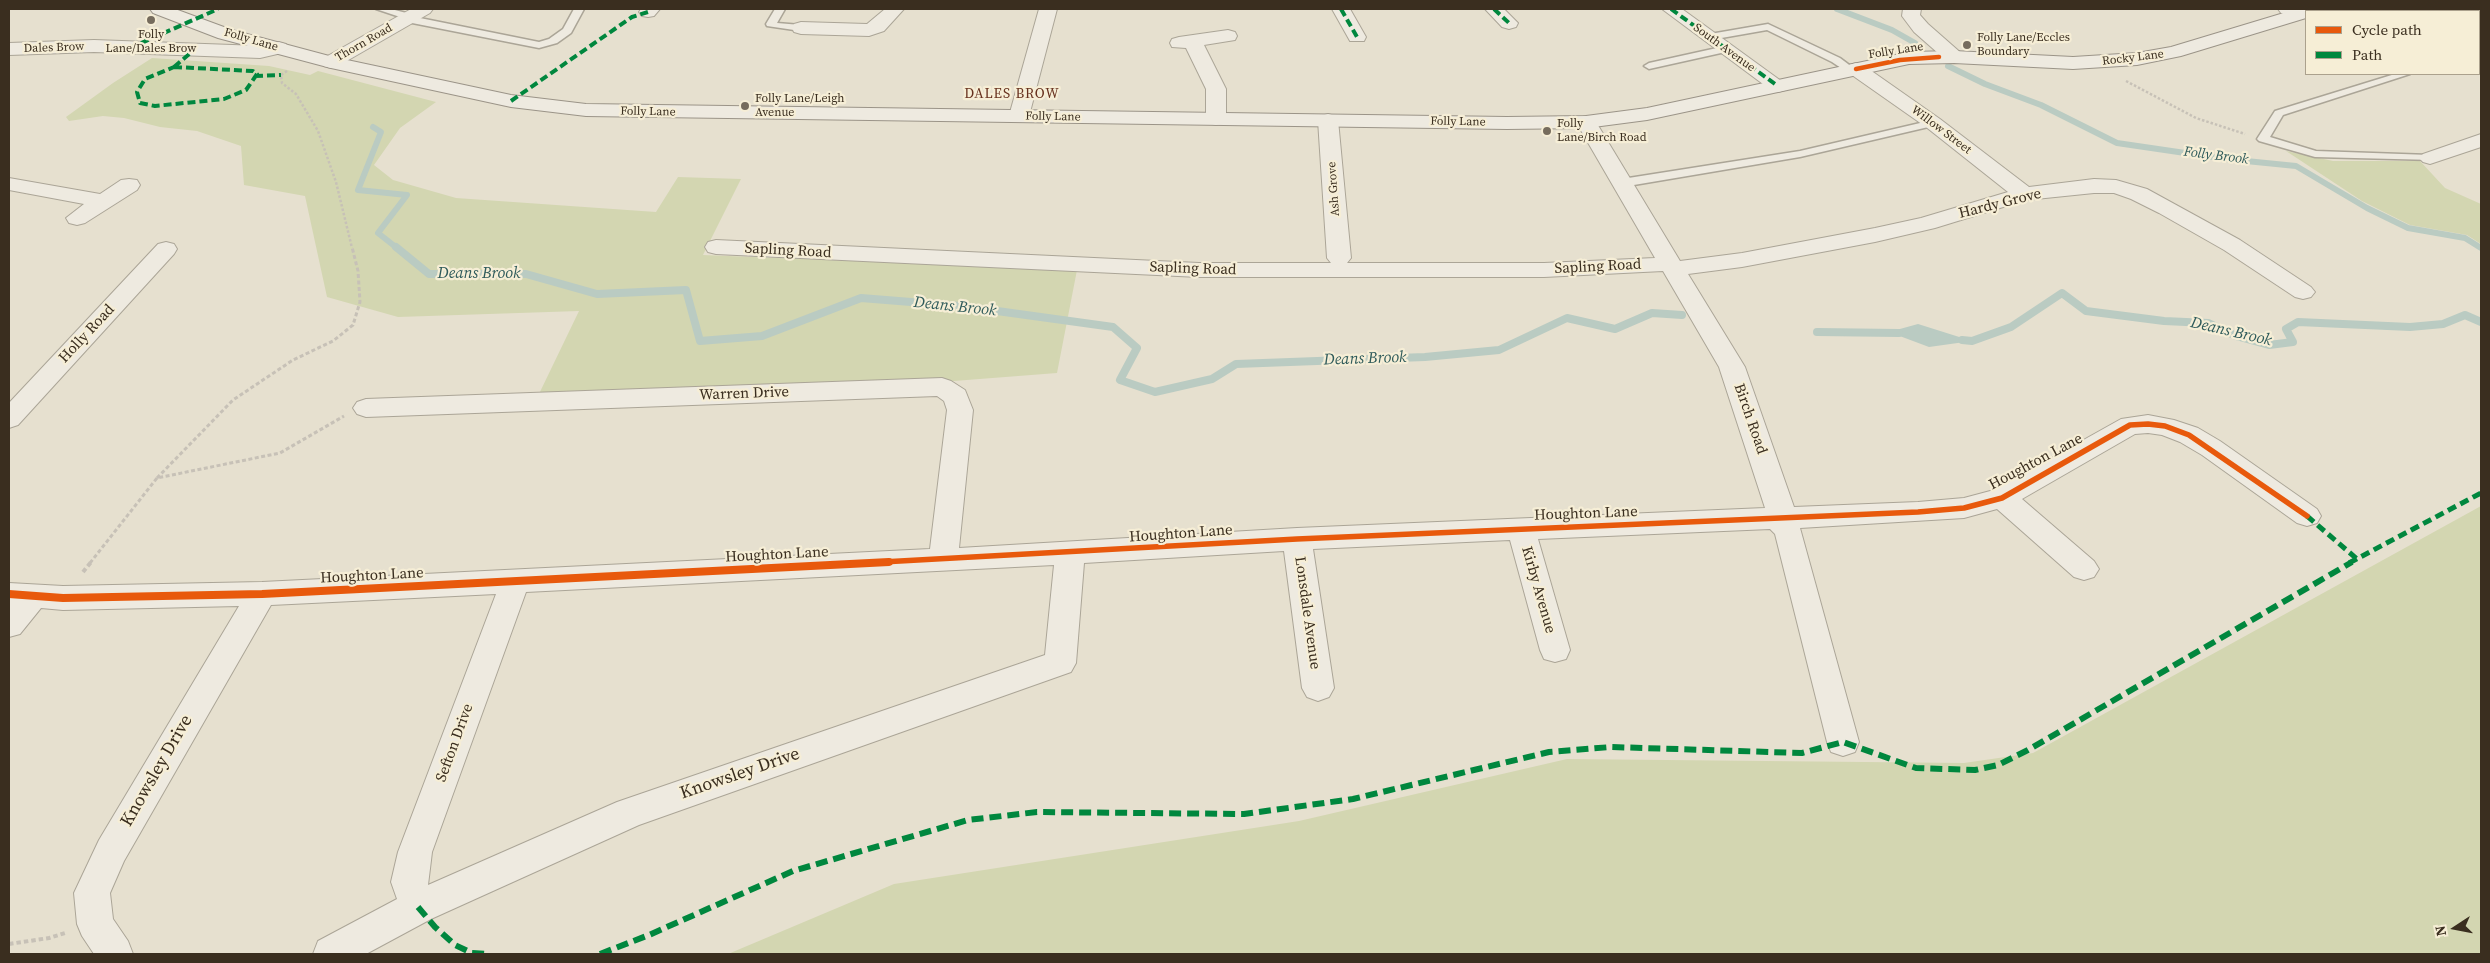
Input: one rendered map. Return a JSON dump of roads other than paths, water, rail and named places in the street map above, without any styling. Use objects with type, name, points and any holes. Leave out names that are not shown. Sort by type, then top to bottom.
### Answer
[{"type":"street","name":"Folly Lane","points":[[159,9],[225,34],[331,62],[511,101],[586,110],[1586,122],[1647,114],[1909,58],[1954,56]]},
{"type":"street","points":[[802,28],[869,30],[877,26],[895,9]]},
{"type":"street","points":[[1019,116],[1048,9]]},
{"type":"street","points":[[1341,9],[1357,37]]},
{"type":"street","points":[[1494,9],[1509,22]]},
{"type":"street","name":"South Avenue","points":[[1671,9],[1778,86]]},
{"type":"street","points":[[1912,9],[1911,16],[1921,28],[1954,56]]},
{"type":"street","name":"Rocky Lane","points":[[1954,56],[2098,63],[2137,59],[2174,52],[2300,12]]},
{"type":"street","name":"Thorn Road","points":[[331,62],[413,15]]},
{"type":"street","points":[[1216,119],[1216,89],[1185,42],[1228,36]]},
{"type":"street","name":"Dales Brow","points":[[9,49],[94,46],[260,52],[279,48]]},
{"type":"street","name":"Willow Street","points":[[1853,69],[1932,123],[2024,194]]},
{"type":"street","name":"Ash Grove","points":[[1328,120],[1339,258]]},
{"type":"street","name":"Birch Road","points":[[1586,122],[1732,367],[1780,507],[1776,516]]},
{"type":"street","points":[[2430,158],[2481,140]]},
{"type":"street","points":[[9,184],[104,201]]},
{"type":"street","points":[[77,218],[129,185]]},
{"type":"street","name":"Hardy Grove","points":[[1672,267],[1742,260],[1927,223],[2024,194],[2094,186],[2116,187],[2138,194],[2232,245],[2303,292]]},
{"type":"street","name":"Sapling Road","points":[[716,247],[1199,270],[1544,270],[1672,267]]},
{"type":"street","name":"Holly Road","points":[[10,416],[166,249]]},
{"type":"street","name":"Warren Drive","points":[[366,408],[942,387],[956,396],[960,410],[943,558]]},
{"type":"street","name":"Houghton Lane","points":[[21,594],[63,598],[262,594],[943,558],[1070,554],[1297,539],[1768,520],[1776,516],[1918,512],[1964,508],[2002,498],[2130,426],[2148,424],[2165,426],[2197,440],[2307,516]]},
{"type":"street","points":[[2002,498],[2084,569]]},
{"type":"street","points":[[1776,516],[1788,531],[1843,742]]},
{"type":"street","name":"Kirby Avenue","points":[[1521,529],[1555,650]]},
{"type":"street","name":"Lonsdale Avenue","points":[[1297,539],[1318,688]]},
{"type":"street","name":"Knowsley Drive","points":[[331,954],[418,907],[629,814],[1060,662],[1070,554]]},
{"type":"street","name":"Sefton Drive","points":[[418,907],[409,882],[415,852],[515,581]]},
{"type":"street","points":[[9,625],[21,594]]},
{"type":"street","name":"Knowsley Drive","points":[[115,954],[95,924],[92,893],[111,851],[262,594]]},
{"type":"lane","points":[[381,9],[530,44],[544,45],[568,31],[579,9]]},
{"type":"lane","points":[[780,9],[771,24],[802,28]]},
{"type":"lane","points":[[1710,37],[1768,27],[1853,69]]},
{"type":"lane","points":[[1649,66],[1726,49]]},
{"type":"lane","points":[[2403,75],[2279,113],[2263,139],[2315,154],[2430,158]]},
{"type":"lane","points":[[1622,183],[1800,154],[1932,123]]},
{"type":"waterway","name":"Folly Brook","points":[[1837,9],[1892,30],[1915,43]]},
{"type":"waterway","name":"Folly Brook","points":[[1948,66],[1985,84],[2041,105],[2117,143],[2226,159],[2296,166],[2367,208],[2408,228],[2465,238],[2481,248]]},
{"type":"waterway","name":"Deans Brook","points":[[373,127],[381,132],[358,190],[407,195],[378,233],[397,248]]},
{"type":"waterway","name":"Deans Brook","points":[[396,247],[429,274],[526,274],[597,294],[686,290],[700,341],[762,336],[861,298],[961,306],[1113,327],[1137,348],[1120,380],[1155,392],[1212,379],[1236,364],[1425,357],[1499,350],[1567,318],[1615,329],[1652,313],[1682,315]]},
{"type":"waterway","name":"Deans Brook","points":[[1962,340],[1972,341],[2011,327],[2062,293],[2086,311],[2164,321],[2208,323],[2236,336],[2269,345],[2293,342],[2286,329],[2298,322],[2410,327],[2443,324],[2465,315],[2481,322]]},
{"type":"waterway","points":[[1817,332],[1899,333]]},
{"type":"place","name":"Folly Lane/Dales Brow","points":[[151,20]]},
{"type":"place","name":"Folly Lane/Eccles Boundary","points":[[1967,45]]},
{"type":"place","name":"Folly Lane/Leigh Avenue","points":[[745,106]]},
{"type":"place","name":"Folly Lane/Birch Road","points":[[1547,131]]},
{"type":"district","name":"DALES BROW","points":[[1012,94]]}]
